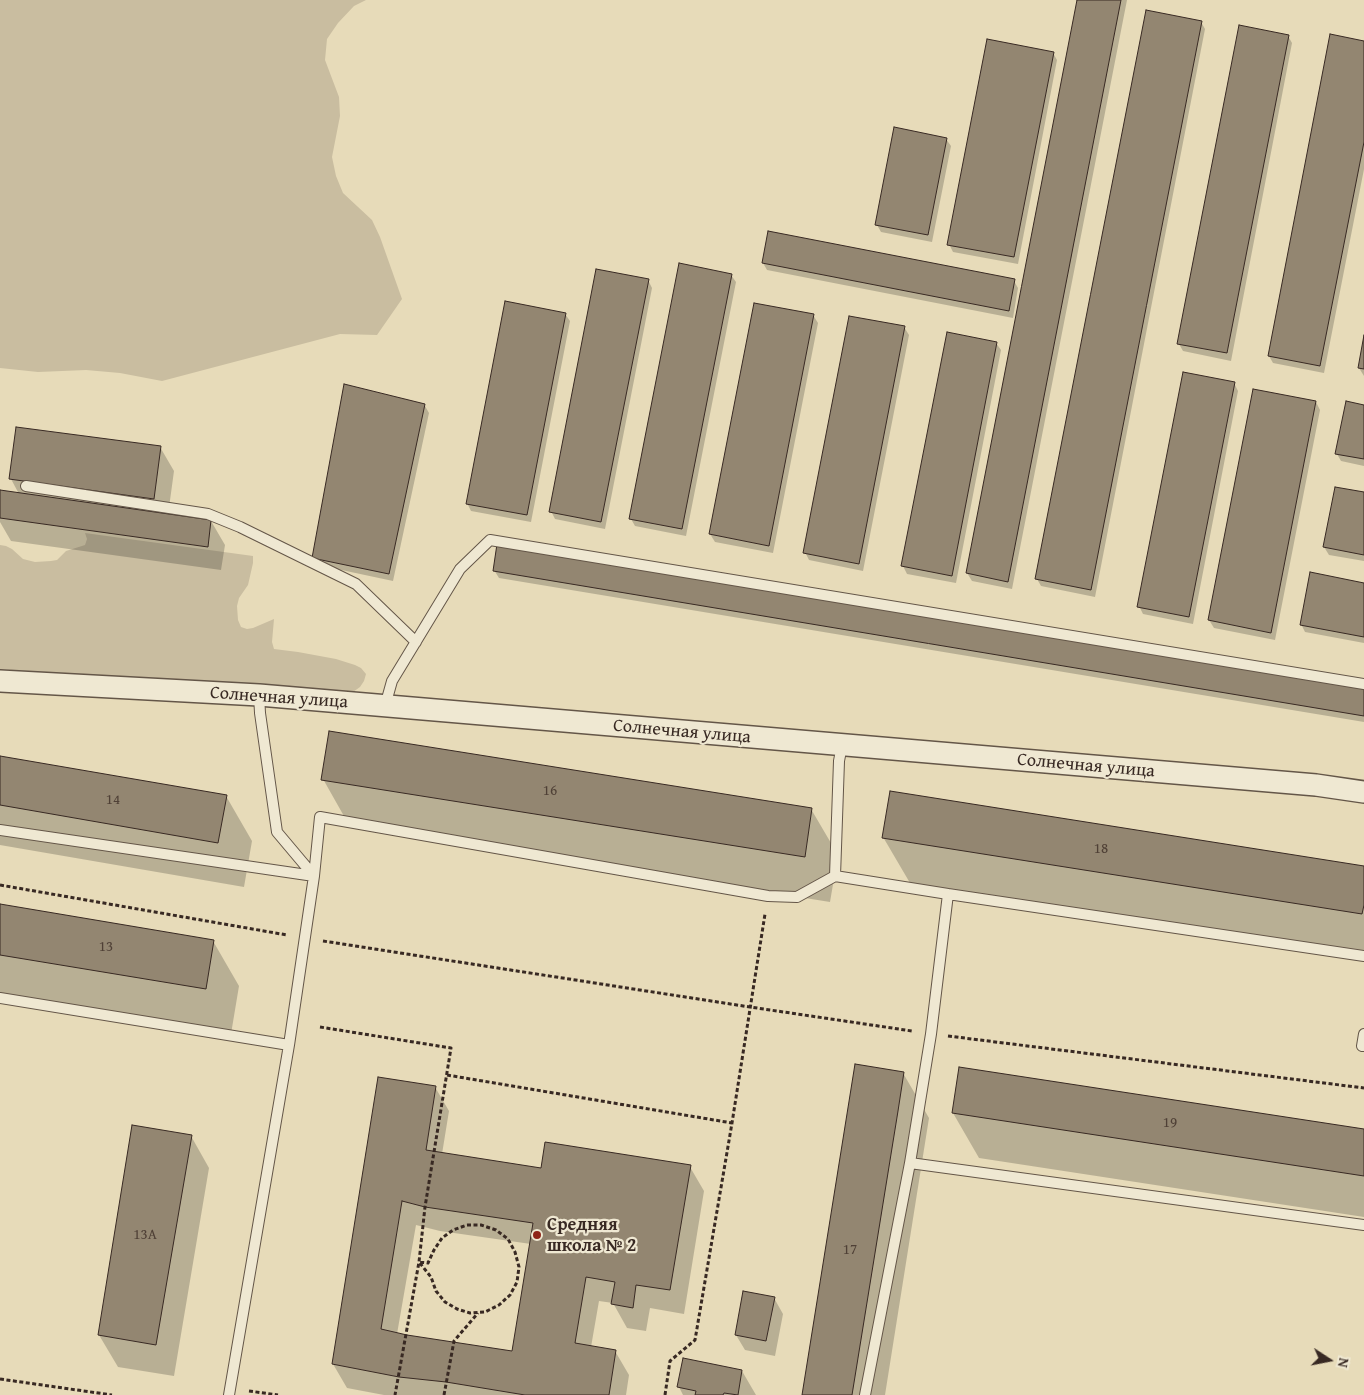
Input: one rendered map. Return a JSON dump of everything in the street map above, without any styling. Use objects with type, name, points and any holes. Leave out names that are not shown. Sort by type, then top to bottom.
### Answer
[{"type":"street","name":"Солнечная улица","points":[[0,681],[259,695],[1316,785],[1364,792]]},
{"type":"lane","points":[[26,486],[208,514],[240,527],[356,584],[416,642]]},
{"type":"lane","points":[[385,706],[392,681],[460,569],[490,540],[1364,684]]},
{"type":"lane","points":[[259,695],[277,832],[314,876]]},
{"type":"lane","points":[[835,876],[839,761],[842,745]]},
{"type":"lane","points":[[229,1393],[289,1045],[314,876],[320,817],[768,896],[797,897],[835,876],[1364,956]]},
{"type":"lane","points":[[0,830],[314,876]]},
{"type":"lane","points":[[865,1395],[910,1162],[930,1034],[948,894]]},
{"type":"lane","points":[[0,998],[289,1045]]},
{"type":"lane","points":[[1364,1034],[1362,1046],[1364,1046]]},
{"type":"lane","points":[[910,1162],[1364,1225]]},
{"type":"path","points":[[0,885],[304,938],[930,1034],[1364,1088]]},
{"type":"path","points":[[665,1395],[670,1361],[695,1340],[768,896]]},
{"type":"path","points":[[320,1027],[451,1048],[425,1207],[419,1262],[395,1395]]},
{"type":"path","points":[[447,1075],[732,1123]]},
{"type":"path","points":[[467,1225],[481,1225],[496,1230],[508,1239],[515,1252],[519,1267],[517,1282],[510,1295],[499,1306],[485,1312],[470,1313],[456,1309],[445,1302],[436,1290],[431,1277],[419,1262],[428,1263],[442,1238],[453,1230],[467,1225]]},
{"type":"path","points":[[444,1395],[454,1341],[478,1312]]},
{"type":"path","points":[[0,1379],[112,1395]]},
{"type":"path","points":[[229,1393],[253,1391],[278,1395]]},
{"type":"shaded area","points":[[0,0],[366,0],[354,6],[338,23],[327,39],[325,60],[339,97],[340,116],[332,157],[336,176],[343,193],[372,220],[402,299],[377,335],[340,334],[162,381],[120,373],[86,370],[38,372],[0,368]]},
{"type":"shaded area","points":[[85,533],[253,556],[248,585],[239,598],[237,606],[238,620],[241,627],[253,628],[274,619],[272,642],[274,649],[336,659],[355,665],[366,674],[364,681],[353,692],[332,697],[0,669],[0,545],[12,549],[23,559],[35,562],[51,561],[57,560],[66,551],[85,545],[87,539]]},
{"type":"building","points":[[1077,0],[1121,0],[1008,582],[966,573]]},
{"type":"building","points":[[1146,10],[1202,21],[1091,590],[1035,579]]},
{"type":"building","points":[[1239,25],[1289,35],[1227,353],[1177,344]]},
{"type":"building","points":[[1330,34],[1364,41],[1364,142],[1320,366],[1268,356]]},
{"type":"building","points":[[987,39],[1054,52],[1014,257],[947,245]]},
{"type":"building","points":[[894,127],[947,138],[928,235],[875,225]]},
{"type":"building","points":[[768,231],[1015,279],[1009,311],[762,263]]},
{"type":"building","points":[[679,263],[732,274],[682,529],[629,519]]},
{"type":"building","points":[[596,269],[649,279],[601,522],[549,512]]},
{"type":"building","points":[[505,301],[566,313],[527,515],[466,504]]},
{"type":"building","points":[[754,303],[814,314],[769,546],[709,534]]},
{"type":"building","points":[[849,316],[905,326],[859,564],[803,553]]},
{"type":"building","points":[[947,332],[997,342],[952,576],[901,566]]},
{"type":"building","points":[[1364,335],[1364,369],[1358,368]]},
{"type":"building","points":[[1183,372],[1235,382],[1189,617],[1137,607]]},
{"type":"building","points":[[344,384],[425,404],[389,574],[312,558]]},
{"type":"building","points":[[1253,389],[1316,401],[1271,633],[1208,620]]},
{"type":"building","points":[[1346,401],[1364,405],[1364,459],[1335,454]]},
{"type":"building","points":[[16,427],[161,446],[154,499],[9,479]]},
{"type":"building","points":[[1335,487],[1364,492],[1364,555],[1323,547]]},
{"type":"building","points":[[0,490],[211,520],[208,547],[0,518]]},
{"type":"building","points":[[497,544],[1364,689],[1364,716],[493,571]]},
{"type":"building","points":[[1310,572],[1364,583],[1364,637],[1300,625]]},
{"type":"building","points":[[329,731],[812,808],[805,857],[321,780]]},
{"type":"building","points":[[0,756],[227,795],[218,843],[0,805]]},
{"type":"building","points":[[890,791],[1364,866],[1364,905],[1362,914],[882,838]]},
{"type":"building","points":[[0,904],[214,940],[206,989],[0,955]]},
{"type":"building","points":[[855,1064],[904,1072],[898,1111],[852,1395],[802,1395]]},
{"type":"building","points":[[959,1067],[1364,1129],[1364,1176],[952,1113]]},
{"type":"building","points":[[378,1077],[436,1086],[426,1150],[541,1168],[545,1142],[691,1165],[670,1290],[636,1285],[633,1308],[611,1304],[615,1282],[586,1277],[575,1343],[616,1350],[609,1395],[525,1395],[446,1382],[399,1377],[332,1364]],"holes":[[[402,1201],[425,1207],[533,1223],[512,1351],[407,1335],[381,1329]]]},
{"type":"building","points":[[132,1125],[192,1135],[156,1345],[98,1335]]},
{"type":"building","points":[[743,1291],[775,1297],[766,1341],[735,1335]]},
{"type":"building","points":[[683,1358],[742,1370],[738,1395],[724,1393],[723,1395],[695,1395],[696,1391],[677,1387]]},
{"type":"place","name":"Средняя школа № 2","points":[[537,1235]]}]
